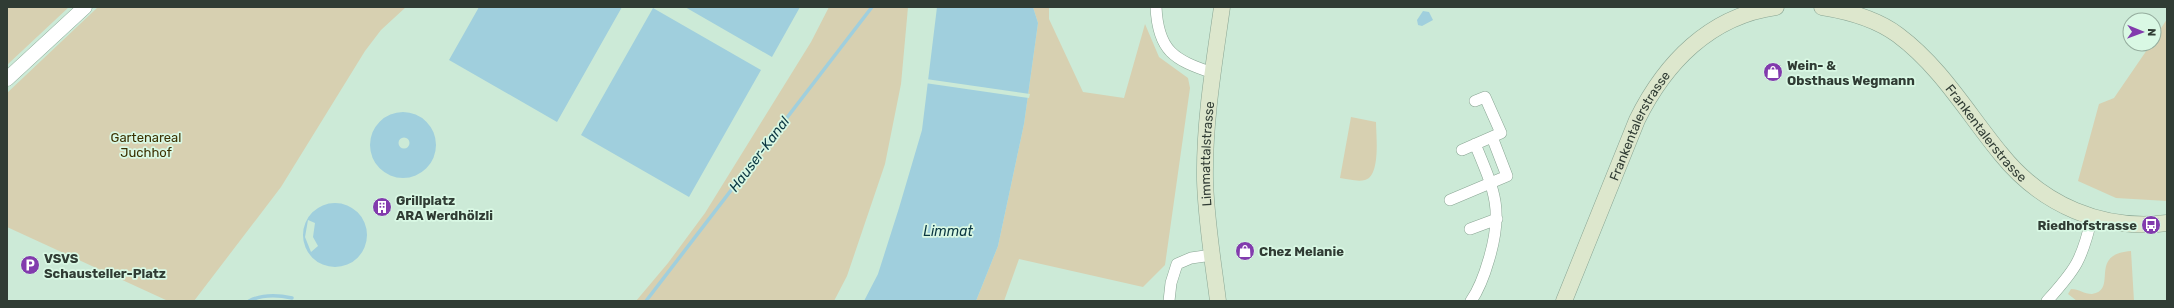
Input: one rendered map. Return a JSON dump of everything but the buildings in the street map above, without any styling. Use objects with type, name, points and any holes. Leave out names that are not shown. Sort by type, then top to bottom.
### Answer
[{"type":"main road","name":"Limmattalstrasse","points":[[1218,301],[1205,180],[1205,150],[1222,7]]},
{"type":"main road","name":"Frankentalerstrasse","points":[[1564,301],[1631,134],[1659,81],[1678,58],[1715,27],[1738,16],[1776,7]]},
{"type":"main road","name":"Frankentalerstrasse","points":[[1822,7],[1844,11],[1870,20],[1897,34],[1928,62],[1959,98],[2001,154],[2026,179],[2043,193],[2068,209],[2092,218],[2119,224],[2140,225],[2167,223]]},
{"type":"street","points":[[7,79],[85,7]]},
{"type":"street","points":[[1156,7],[1158,29],[1168,50],[1188,64],[1213,73]]},
{"type":"street","points":[[1462,150],[1501,133],[1485,97],[1476,101]]},
{"type":"street","points":[[1450,200],[1507,176],[1492,137]]},
{"type":"street","points":[[1471,301],[1477,293],[1487,265],[1497,220],[1496,200],[1491,183],[1475,144]]},
{"type":"street","points":[[2047,301],[2076,268],[2084,251],[2092,218]]},
{"type":"street","points":[[1470,229],[1497,220]]},
{"type":"street","points":[[1169,301],[1171,283],[1177,264],[1191,258],[1212,254]]},
{"type":"green space","points":[[7,7],[69,7],[7,65]]},
{"type":"green space","name":"Gartenareal Juchhof","points":[[98,7],[406,7],[381,30],[365,51],[281,187],[194,301],[168,301],[7,227],[7,93]]},
{"type":"green space","points":[[829,7],[908,7],[901,84],[885,164],[847,276],[834,301],[636,301],[668,263],[705,213],[811,42]]},
{"type":"green space","points":[[1033,7],[1049,7],[1049,19],[1083,92],[1124,98],[1145,24],[1159,57],[1188,78],[1190,88],[1165,265],[1143,287],[1019,259],[1004,301],[976,301],[998,246],[1024,124],[1038,23]]},
{"type":"green space","points":[[2167,19],[2167,201],[2116,198],[2078,181],[2099,104],[2114,98],[2146,52],[2162,52],[2162,27]]},
{"type":"green space","points":[[1351,117],[1376,122],[1376,163],[1370,177],[1362,181],[1340,178]]},
{"type":"green space","points":[[2131,251],[2134,301],[2077,301],[2068,294],[2071,289],[2092,294],[2100,291],[2105,279],[2106,265],[2110,258],[2118,254]]},
{"type":"water","points":[[479,7],[622,7],[557,122],[449,60]]},
{"type":"water","points":[[685,7],[800,7],[772,57]]},
{"type":"water","name":"Limmat","points":[[937,7],[1033,7],[1038,23],[1024,124],[998,246],[976,301],[864,301],[878,274],[922,130]]},
{"type":"water","points":[[653,8],[761,70],[689,197],[581,135]]},
{"type":"water","points":[[1423,11],[1429,12],[1433,20],[1422,26],[1418,25],[1417,20]]},
{"type":"water","points":[[403,112],[416,115],[426,122],[433,132],[436,145],[433,158],[426,168],[416,175],[403,178],[390,175],[380,168],[373,158],[370,145],[373,132],[380,122],[390,115]]},
{"type":"water","points":[[335,203],[353,209],[361,217],[367,235],[361,253],[353,261],[335,267],[317,261],[309,253],[303,235],[309,217],[317,209]]},
{"type":"pier","points":[[926,79],[1030,94],[1029,98],[925,83]]},
{"type":"pier","points":[[404,137],[408,139],[410,143],[408,147],[404,149],[400,147],[398,143],[400,139]]},
{"type":"pier","points":[[308,220],[315,223],[313,237],[318,246],[311,252],[305,237]]},
{"type":"waterway","name":"Hauser-Kanal","points":[[646,301],[872,7]]},
{"type":"waterway","name":"Hauser-Kanal","points":[[249,301],[260,297],[270,296],[292,298]]},
{"type":"place","name":"Wein- & Obsthaus Wegmann","points":[[1773,72]]},
{"type":"place","name":"Grillplatz ARA Werdhölzli","points":[[382,207]]},
{"type":"place","name":"Riedhofstrasse","points":[[2151,225]]},
{"type":"place","name":"Chez Melanie","points":[[1245,251]]},
{"type":"place","name":"VSVS Schausteller-Platz","points":[[30,265]]}]
